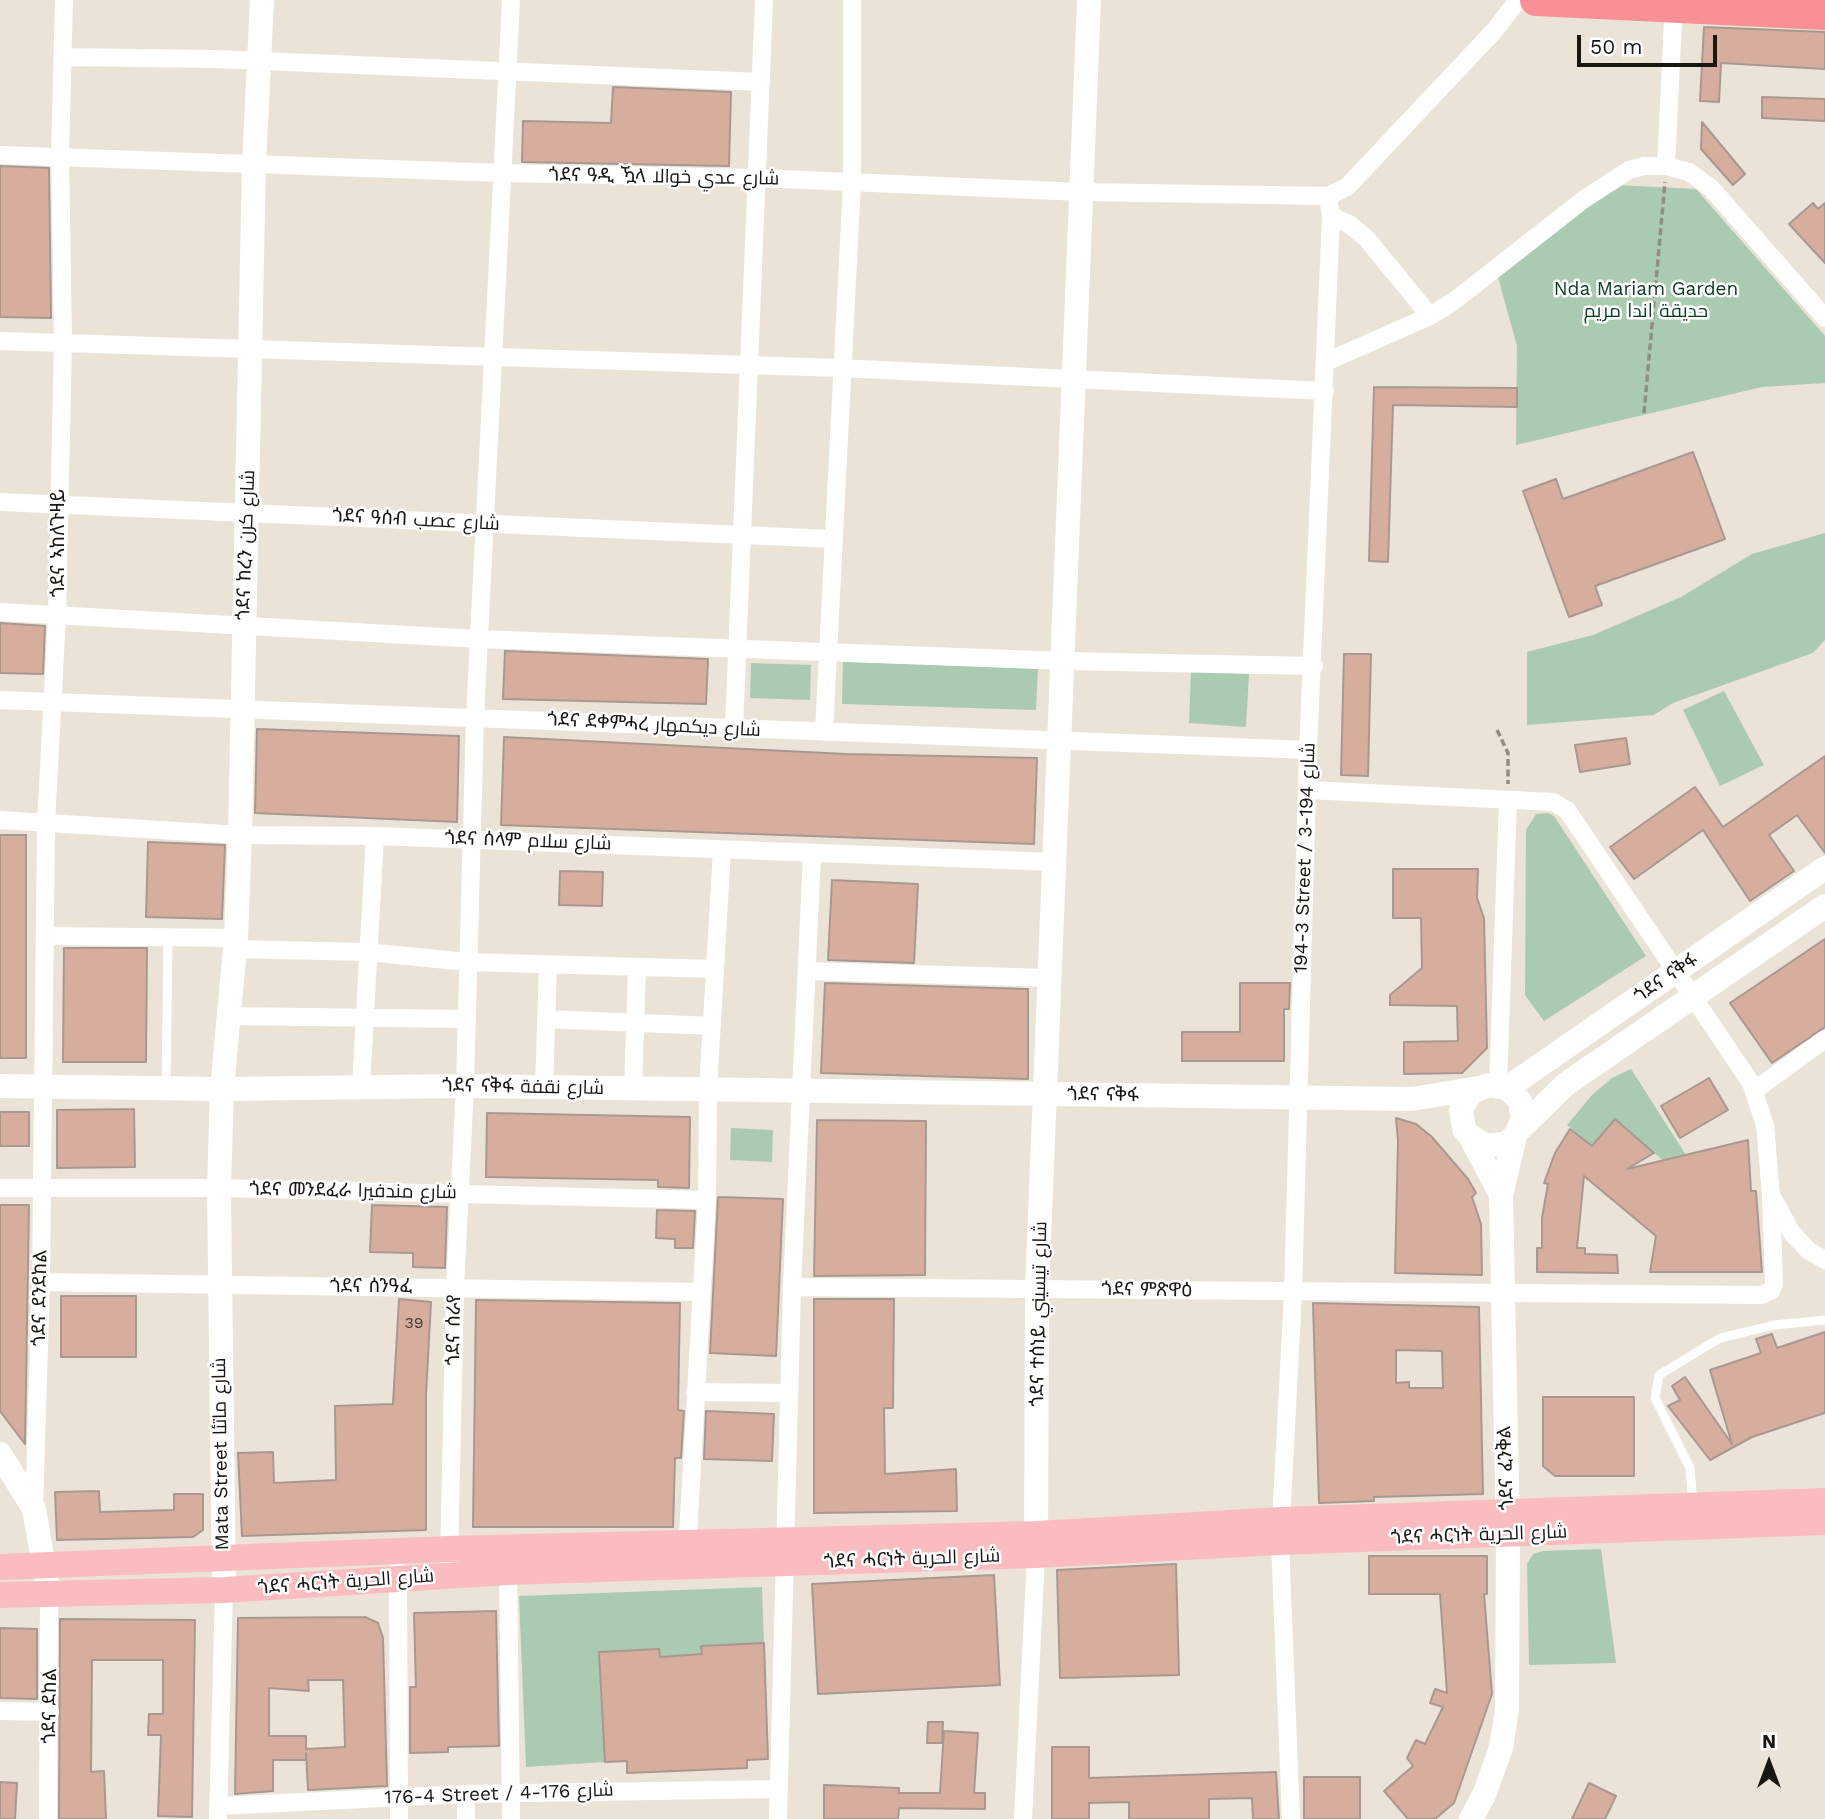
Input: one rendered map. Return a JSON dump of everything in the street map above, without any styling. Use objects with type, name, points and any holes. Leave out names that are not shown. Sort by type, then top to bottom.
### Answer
[{"type":"highway","points":[[1536,0],[1674,3],[1825,14]]},
{"type":"main road","name":"ጎደና ከረን شارع كرن","points":[[222,1089],[236,944],[254,164],[262,0]]},
{"type":"main road","name":"ጎደና ተሰነይ شارع تيسيني","points":[[1036,1545],[1038,1289],[1065,661],[1089,0]]},
{"type":"main road","name":"ጎደና ናቅፋ","points":[[1046,1094],[1412,1099],[1494,1087],[1676,971],[1825,868]]},
{"type":"main road","name":"ጎደና ናቅፋ","points":[[1518,1132],[1566,1084],[1825,906]]},
{"type":"main road","name":"ጎደና ናቅፋ شارع نقفة","points":[[0,1086],[222,1089],[465,1086],[1046,1094]]},
{"type":"main road","points":[[1494,1087],[1520,1101],[1523,1119],[1518,1132],[1497,1146],[1487,1146],[1467,1133],[1461,1110],[1465,1101],[1494,1087]]},
{"type":"main road","name":"Mata Street شارع ماتئا","points":[[222,1089],[219,1285],[224,1590]]},
{"type":"main road","name":"ጎደና ናቅፋ","points":[[1412,1099],[1449,1117],[1467,1133]]},
{"type":"main road","name":"ጎደና ፈንቅል","points":[[1471,1819],[1484,1795],[1501,1748],[1507,1709],[1508,1524],[1501,1195],[1518,1132]]},
{"type":"main road","name":"ጎደና ፈንቅል","points":[[1467,1133],[1501,1195]]},
{"type":"main road","points":[[0,1454],[34,1509],[49,1594]]},
{"type":"main road","name":"ጎደና ሓርነት شارع الحرية","points":[[1693,1518],[1825,1501]]},
{"type":"main road","name":"ጎደና ሓርነት شارع الحرية","points":[[1,1595],[224,1590],[398,1565],[449,1562],[1036,1545],[1281,1531],[1693,1518],[1825,1522]]},
{"type":"main road","name":"ጎደና ሓርነት شارع الحرية","points":[[1,1561],[45,1564],[222,1560],[398,1565]]},
{"type":"main road","points":[[1,1561],[1,1595]]},
{"type":"street","name":"ጎደና ኣከለጉዛይ","points":[[44,1086],[46,823],[57,616],[62,341],[60,156],[64,0]]},
{"type":"street","name":"ጎደና ሰራየ","points":[[449,1562],[455,1287],[465,1086],[475,717],[510,0]]},
{"type":"street","points":[[734,728],[735,649],[764,0]]},
{"type":"street","points":[[824,732],[840,368],[852,183],[852,0]]},
{"type":"street","points":[[1328,197],[1347,187],[1494,31],[1518,0]]},
{"type":"street","points":[[1666,166],[1674,3]]},
{"type":"street","points":[[62,57],[260,61],[761,82]]},
{"type":"street","name":"ጎደና ዓዲ ዃላ شارع عدي خوالا","points":[[0,155],[502,173],[757,178],[1081,192],[1328,197]]},
{"type":"street","points":[[1326,362],[1430,316],[1454,301],[1583,200],[1629,170],[1644,166],[1666,166],[1689,172],[1711,188],[1825,318]]},
{"type":"street","name":"194-3 Street / شارع 194-3","points":[[1291,1819],[1281,1531],[1293,1292],[1308,750],[1325,391],[1331,216],[1328,197]]},
{"type":"street","points":[[1331,216],[1349,224],[1367,239],[1430,316]]},
{"type":"street","points":[[0,341],[840,368],[1076,377],[1325,391]]},
{"type":"street","name":"ጎደና ዓሰብ شارع عصب","points":[[0,502],[832,539]]},
{"type":"street","points":[[0,612],[244,628],[479,639],[1065,661],[1314,666]]},
{"type":"street","name":"ጎደና ደቀምሓረ شارع ديكمهار","points":[[0,700],[241,707],[1308,750]]},
{"type":"street","points":[[1308,790],[1553,802],[1567,810],[1755,1090],[1766,1125],[1772,1195],[1792,1233],[1809,1251],[1825,1260]]},
{"type":"street","points":[[1494,1087],[1508,800]]},
{"type":"street","name":"ጎደና ሰላም شارع سلام","points":[[0,820],[240,835],[375,835],[1055,862]]},
{"type":"street","points":[[361,1086],[375,835]]},
{"type":"street","points":[[687,1555],[707,1200],[708,1089],[722,850]]},
{"type":"street","points":[[778,1819],[788,1393],[813,854]]},
{"type":"street","points":[[45,936],[168,939],[548,965],[715,969]]},
{"type":"street","points":[[544,1087],[548,965]]},
{"type":"street","points":[[633,1089],[637,967]]},
{"type":"street","points":[[807,971],[1050,978]]},
{"type":"street","points":[[228,1016],[466,1019]]},
{"type":"street","points":[[547,1019],[712,1026]]},
{"type":"street","points":[[1755,1090],[1825,1039]]},
{"type":"street","name":"ጎደና ደንደከል","points":[[34,1509],[44,1086]]},
{"type":"street","name":"ጎደና መንደፈራ شارع مندفيرا","points":[[0,1188],[219,1188],[707,1200]]},
{"type":"street","name":"ጎደና ምጽዋዕ","points":[[792,1287],[1761,1295],[1771,1291],[1774,1284],[1772,1195]]},
{"type":"street","name":"ጎደና ሰንዓፈ","points":[[41,1282],[700,1292]]},
{"type":"street","points":[[695,1392],[788,1393]]},
{"type":"street","points":[[1023,1819],[1036,1545]]},
{"type":"street","points":[[508,1560],[511,1819]]},
{"type":"street","points":[[398,1565],[399,1819]]},
{"type":"street","name":"Mata Street شارع ماتئا","points":[[218,1812],[224,1590]]},
{"type":"street","name":"ጎደና ደከል","points":[[48,1819],[49,1594]]},
{"type":"street","points":[[0,1710],[50,1712]]},
{"type":"street","name":"176-4 Street / شارع 176-4","points":[[218,1812],[466,1794],[779,1789]]},
{"type":"street","points":[[466,1794],[466,1819]]},
{"type":"lane","points":[[166,1088],[168,939]]},
{"type":"lane","points":[[1693,1518],[1690,1468],[1655,1398],[1659,1375],[1720,1338],[1774,1325],[1825,1320]]},
{"type":"path","points":[[1644,413],[1666,166]]},
{"type":"path","points":[[1497,730],[1508,752],[1508,800]]},
{"type":"green space","name":"Nda Mariam Garden حديقة اندا مريم","points":[[1615,185],[1696,189],[1825,336],[1825,383],[1762,387],[1516,445],[1517,346],[1498,277]]},
{"type":"green space","points":[[1825,533],[1825,640],[1813,653],[1673,703],[1654,715],[1527,725],[1527,652],[1593,635],[1681,597],[1752,554]]},
{"type":"green space","points":[[843,662],[1038,668],[1036,710],[842,704]]},
{"type":"green space","points":[[751,663],[811,665],[810,700],[750,698]]},
{"type":"green space","points":[[1191,671],[1249,674],[1246,727],[1189,723]]},
{"type":"green space","points":[[1724,691],[1764,765],[1720,786],[1683,710]]},
{"type":"green space","points":[[1548,813],[1554,816],[1646,956],[1544,1021],[1525,995],[1526,830],[1536,814]]},
{"type":"green space","points":[[1631,1069],[1686,1155],[1673,1169],[1615,1119],[1601,1135],[1605,1140],[1597,1150],[1567,1125],[1592,1095],[1612,1078]]},
{"type":"green space","points":[[731,1128],[773,1130],[772,1162],[730,1160]]},
{"type":"green space","points":[[1601,1549],[1616,1663],[1529,1665],[1527,1564],[1533,1554],[1543,1551]]},
{"type":"green space","points":[[762,1587],[764,1643],[701,1646],[702,1654],[660,1657],[600,1652],[605,1762],[526,1767],[519,1596]]},
{"type":"building","points":[[1704,27],[1825,32],[1825,69],[1721,63],[1719,102],[1700,101]]},
{"type":"building","points":[[613,87],[731,92],[729,166],[522,162],[523,121],[611,123]]},
{"type":"building","points":[[1762,97],[1825,99],[1825,121],[1762,118]]},
{"type":"building","points":[[1702,122],[1745,174],[1733,185],[1701,149]]},
{"type":"building","points":[[0,166],[49,168],[51,318],[0,317]]},
{"type":"building","points":[[1813,203],[1818,209],[1825,203],[1825,263],[1789,224]]},
{"type":"building","points":[[1374,387],[1517,388],[1517,407],[1393,405],[1388,562],[1369,561]]},
{"type":"building","points":[[1693,452],[1725,539],[1595,586],[1602,605],[1569,617],[1523,491],[1556,479],[1563,499]]},
{"type":"building","points":[[0,623],[45,626],[43,674],[0,673]]},
{"type":"building","points":[[505,651],[708,659],[706,704],[503,699]]},
{"type":"building","points":[[1344,654],[1371,654],[1368,776],[1341,775]]},
{"type":"building","points":[[257,729],[459,736],[457,822],[255,813]]},
{"type":"building","points":[[504,737],[846,754],[1037,758],[1034,844],[501,825]]},
{"type":"building","points":[[1626,738],[1630,764],[1580,772],[1575,745]]},
{"type":"building","points":[[1825,756],[1825,853],[1797,815],[1769,835],[1794,871],[1750,901],[1703,830],[1634,879],[1610,847],[1695,787],[1723,827]]},
{"type":"building","points":[[0,835],[26,835],[26,1058],[0,1058]]},
{"type":"building","points":[[148,842],[225,845],[222,919],[146,917]]},
{"type":"building","points":[[1393,869],[1478,869],[1477,898],[1484,918],[1487,1048],[1462,1073],[1404,1074],[1404,1042],[1458,1041],[1457,1006],[1390,1005],[1390,995],[1422,968],[1421,918],[1393,918]]},
{"type":"building","points":[[560,871],[603,872],[602,906],[559,905]]},
{"type":"building","points":[[832,880],[918,884],[914,963],[828,960]]},
{"type":"building","points":[[1825,939],[1825,1027],[1772,1063],[1730,1003]]},
{"type":"building","points":[[64,948],[147,948],[146,1062],[63,1062]]},
{"type":"building","points":[[825,983],[1028,989],[1028,1079],[821,1073]]},
{"type":"building","points":[[1240,983],[1290,983],[1289,1009],[1284,1009],[1284,1061],[1182,1061],[1182,1032],[1240,1032]]},
{"type":"building","points":[[1709,1078],[1728,1110],[1680,1138],[1661,1106]]},
{"type":"building","points":[[134,1109],[135,1167],[57,1168],[57,1110]]},
{"type":"building","points":[[0,1112],[29,1112],[29,1146],[0,1146]]},
{"type":"building","points":[[487,1113],[690,1117],[689,1188],[658,1187],[658,1180],[486,1177]]},
{"type":"building","points":[[1396,1118],[1416,1124],[1431,1136],[1468,1179],[1476,1193],[1472,1197],[1481,1224],[1482,1275],[1395,1273],[1398,1141]]},
{"type":"building","points":[[1615,1119],[1654,1153],[1627,1169],[1748,1140],[1751,1191],[1756,1191],[1762,1272],[1650,1272],[1656,1236],[1584,1176],[1577,1248],[1585,1248],[1585,1254],[1617,1255],[1618,1273],[1537,1272],[1537,1248],[1542,1248],[1542,1218],[1548,1184],[1544,1183],[1555,1153],[1570,1129],[1592,1146]]},
{"type":"building","points":[[817,1120],[926,1121],[925,1275],[814,1276]]},
{"type":"building","points":[[718,1197],[783,1199],[776,1356],[710,1353]]},
{"type":"building","points":[[0,1205],[29,1205],[25,1444],[0,1411]]},
{"type":"building","points":[[372,1205],[447,1207],[445,1268],[413,1267],[413,1253],[370,1252]]},
{"type":"building","points":[[657,1210],[695,1211],[693,1248],[675,1248],[675,1239],[656,1238]]},
{"type":"building","points":[[61,1296],[136,1296],[136,1357],[61,1357]]},
{"type":"building","points":[[399,1299],[431,1302],[426,1394],[426,1530],[242,1536],[238,1453],[273,1452],[274,1483],[336,1480],[335,1406],[393,1404]]},
{"type":"building","points":[[814,1299],[894,1299],[893,1408],[884,1408],[885,1474],[956,1469],[957,1511],[814,1513]]},
{"type":"building","points":[[476,1300],[680,1303],[678,1410],[684,1411],[681,1458],[675,1458],[673,1527],[473,1527]]},
{"type":"building","points":[[1313,1303],[1479,1307],[1483,1494],[1374,1497],[1374,1501],[1319,1503]],"holes":[[[1396,1350],[1442,1351],[1443,1388],[1409,1388],[1409,1382],[1396,1383]]]},
{"type":"building","points":[[1825,1332],[1825,1413],[1752,1437],[1710,1460],[1668,1406],[1680,1400],[1672,1386],[1685,1377],[1732,1444],[1710,1370],[1761,1353],[1756,1339],[1772,1334],[1777,1348]]},
{"type":"building","points":[[1543,1397],[1634,1397],[1634,1476],[1555,1476],[1543,1466]]},
{"type":"building","points":[[706,1411],[774,1414],[772,1461],[704,1459]]},
{"type":"building","points":[[99,1491],[100,1512],[174,1510],[174,1494],[203,1494],[203,1530],[193,1537],[57,1540],[55,1492]]},
{"type":"building","points":[[1369,1556],[1487,1556],[1487,1594],[1484,1594],[1492,1694],[1454,1803],[1435,1819],[1408,1819],[1384,1791],[1413,1766],[1407,1758],[1416,1740],[1425,1744],[1443,1707],[1430,1703],[1435,1689],[1447,1693],[1440,1594],[1369,1594]]},
{"type":"building","points":[[1176,1564],[1179,1675],[1060,1678],[1057,1570]]},
{"type":"building","points":[[994,1575],[1000,1685],[818,1694],[812,1584]]},
{"type":"building","points":[[496,1611],[499,1746],[448,1747],[448,1752],[410,1753],[410,1687],[416,1687],[414,1613]]},
{"type":"building","points":[[365,1617],[378,1623],[383,1638],[387,1786],[308,1790],[306,1753],[306,1760],[273,1760],[273,1791],[235,1794],[238,1618]],"holes":[[[308,1680],[343,1680],[345,1747],[306,1749],[306,1736],[269,1736],[269,1688],[309,1691]]]},
{"type":"building","points":[[60,1619],[195,1620],[192,1817],[158,1816],[161,1735],[148,1735],[149,1714],[163,1714],[163,1660],[92,1660],[91,1772],[104,1771],[106,1819],[59,1819]]},
{"type":"building","points":[[0,1628],[37,1629],[37,1699],[0,1698]]},
{"type":"building","points":[[764,1643],[768,1759],[747,1760],[747,1768],[627,1773],[627,1761],[605,1762],[599,1652],[659,1649],[660,1657],[702,1654],[701,1646]]},
{"type":"building","points":[[928,1722],[943,1722],[942,1743],[927,1743]]},
{"type":"building","points":[[944,1731],[978,1733],[974,1793],[985,1793],[985,1809],[899,1808],[898,1819],[824,1819],[824,1785],[899,1788],[899,1793],[940,1793]]},
{"type":"building","points":[[1052,1747],[1089,1747],[1089,1778],[1276,1772],[1279,1819],[1253,1819],[1252,1798],[1209,1799],[1209,1819],[1129,1819],[1129,1802],[1089,1803],[1089,1819],[1052,1819]]},
{"type":"building","points":[[1304,1777],[1360,1777],[1360,1819],[1304,1819]]},
{"type":"building","points":[[0,1782],[17,1783],[15,1819],[0,1819]]},
{"type":"building","points":[[1589,1783],[1616,1796],[1605,1819],[1572,1819]]}]
